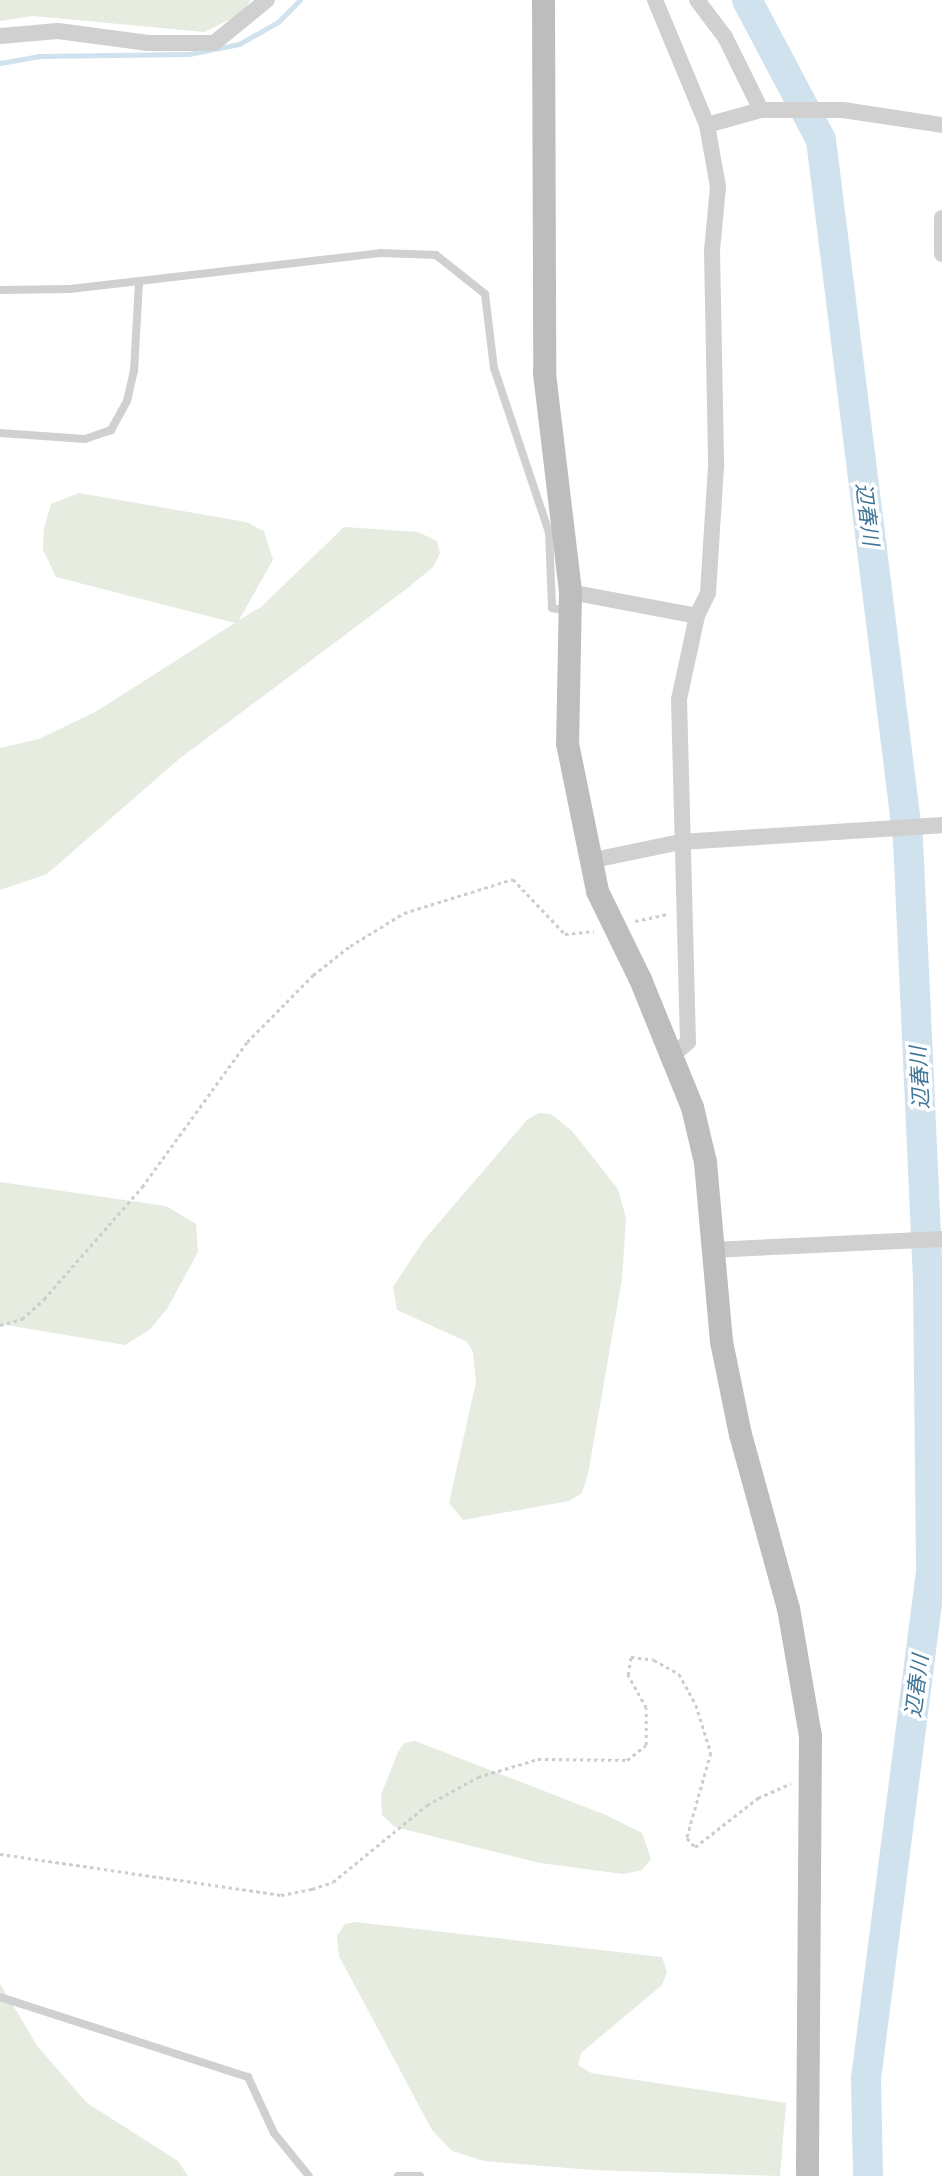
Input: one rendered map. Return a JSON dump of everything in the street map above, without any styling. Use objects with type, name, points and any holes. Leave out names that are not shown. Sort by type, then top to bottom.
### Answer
[{"type":"street","points":[[0,36],[58,31],[148,43],[214,43],[267,0]]},
{"type":"street","points":[[543,0],[544,373],[570,602],[567,743],[589,861],[607,928],[640,979],[672,1056],[705,1162],[710,1250],[740,1434],[788,1608],[810,1736],[813,1791],[807,2176]]},
{"type":"street","points":[[655,0],[707,125],[718,187],[712,250],[716,466],[708,593],[697,616],[679,699],[688,1042],[672,1056]]},
{"type":"street","points":[[697,0],[725,37],[766,110]]},
{"type":"street","points":[[707,125],[766,110],[843,110],[942,124]]},
{"type":"street","points":[[942,218],[942,254]]},
{"type":"street","points":[[570,602],[697,616]]},
{"type":"street","points":[[589,861],[681,842],[869,832],[941,825]]},
{"type":"street","points":[[710,1250],[942,1239]]},
{"type":"lane","points":[[0,290],[139,281],[380,253],[436,255],[485,294],[494,368],[549,532],[552,608],[570,602]]},
{"type":"lane","points":[[0,433],[85,439],[111,429],[127,401],[134,371],[139,281]]},
{"type":"lane","points":[[0,1997],[248,2077],[274,2133],[309,2176]]},
{"type":"lane","points":[[398,2176],[420,2176]]},
{"type":"path","points":[[0,1325],[22,1319],[44,1299],[142,1187],[247,1042],[350,946],[404,913],[513,878],[565,934],[607,928],[683,911]]},
{"type":"path","points":[[0,1854],[281,1895],[312,1889],[332,1882],[427,1805],[478,1777],[538,1759],[627,1760],[646,1745],[646,1708],[628,1675],[631,1657],[654,1660],[679,1674],[696,1705],[710,1753],[687,1838],[695,1847],[769,1793],[792,1783],[813,1791]]},
{"type":"shaded area","points":[[0,0],[251,0],[241,14],[204,32],[33,16],[0,21]]},
{"type":"shaded area","points":[[79,493],[246,522],[264,531],[273,560],[239,620],[261,607],[344,527],[418,532],[437,541],[440,553],[433,567],[409,587],[179,759],[47,874],[0,890],[0,748],[39,739],[97,711],[235,623],[56,577],[43,550],[44,528],[51,504]]},
{"type":"shaded area","points":[[539,1113],[551,1114],[572,1131],[618,1189],[626,1218],[622,1279],[588,1474],[582,1493],[569,1501],[463,1520],[449,1503],[476,1382],[473,1352],[467,1342],[397,1310],[393,1287],[424,1240],[527,1120]]},
{"type":"shaded area","points":[[0,1182],[166,1206],[196,1224],[198,1252],[167,1309],[149,1330],[125,1345],[0,1324]]},
{"type":"shaded area","points":[[415,1741],[606,1815],[642,1833],[651,1859],[642,1870],[623,1874],[540,1863],[395,1827],[382,1815],[381,1795],[398,1752],[404,1743]]},
{"type":"shaded area","points":[[356,1922],[662,1957],[667,1972],[662,1985],[581,2053],[578,2065],[591,2073],[786,2103],[780,2176],[592,2170],[484,2161],[452,2151],[432,2130],[339,1956],[337,1936],[345,1924]]},
{"type":"shaded area","points":[[0,1984],[38,2047],[87,2103],[178,2161],[188,2176],[0,2176]]},
{"type":"waterway","points":[[0,63],[38,56],[189,54],[239,44],[278,22],[300,0]]},
{"type":"waterway","name":"辺春川","points":[[747,0],[821,140],[908,839],[928,1280],[931,1572],[866,2079],[868,2176]]}]
